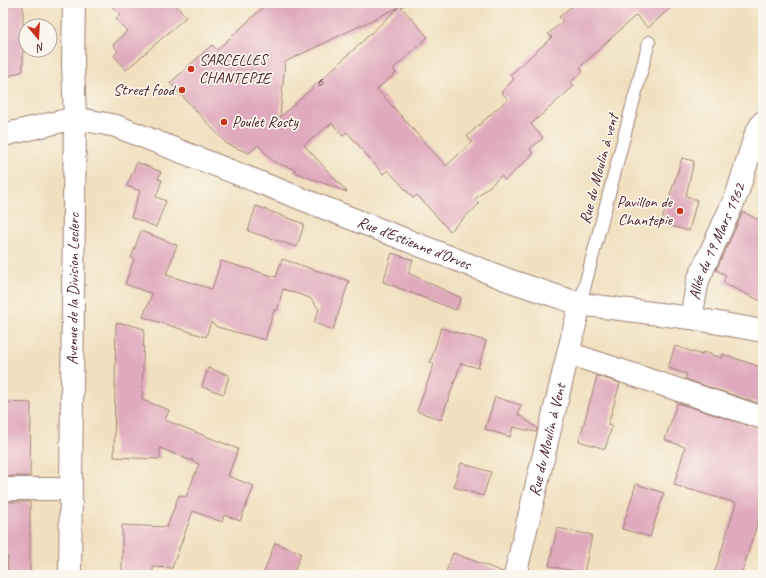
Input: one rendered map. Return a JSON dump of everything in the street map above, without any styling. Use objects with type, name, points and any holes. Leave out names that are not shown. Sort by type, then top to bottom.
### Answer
[{"type":"street","name":"Avenue de la Division Leclerc","points":[[70,575],[75,118],[74,3]]},
{"type":"street","points":[[3,135],[75,118]]},
{"type":"street","name":"Rue d'Estienne d'Orves","points":[[75,118],[116,126],[508,280],[580,304],[691,318],[763,331]]},
{"type":"street","name":"Allée du 19 Mars 1962","points":[[691,318],[698,280],[737,194],[756,134],[763,122]]},
{"type":"street","name":"Rue du Moulin à Vent","points":[[515,575],[580,304]]},
{"type":"street","points":[[568,353],[763,418]]},
{"type":"street","points":[[3,489],[70,489]]},
{"type":"lane","name":"Rue du Moulin à vent","points":[[580,304],[649,42]]},
{"type":"building","points":[[3,3],[23,3],[23,18],[18,18],[18,58],[23,58],[23,71],[3,78]]},
{"type":"building","points":[[109,3],[174,3],[186,17],[126,70],[114,56],[118,51],[113,45],[127,31],[116,19],[120,15]]},
{"type":"building","points":[[268,3],[408,3],[401,7],[428,37],[393,69],[396,73],[377,89],[446,166],[472,142],[467,136],[508,99],[501,92],[514,79],[510,75],[552,37],[548,34],[563,21],[559,17],[575,3],[676,3],[648,28],[636,15],[580,67],[583,71],[571,82],[574,86],[531,124],[543,138],[530,149],[533,154],[505,180],[501,176],[475,199],[479,204],[450,231],[417,195],[413,198],[388,170],[383,174],[347,132],[343,136],[332,123],[304,145],[347,192],[294,172],[296,170],[274,162],[258,145],[249,153],[227,144],[170,83],[212,45],[217,50]],"holes":[[[399,7],[280,117],[285,62]]]},
{"type":"building","name":"Pavillon de Chantepie","points":[[682,158],[694,161],[686,196],[697,200],[689,231],[661,223]]},
{"type":"building","points":[[137,162],[161,172],[158,179],[162,180],[156,197],[166,201],[156,227],[131,217],[140,191],[127,186]]},
{"type":"building","points":[[256,206],[304,224],[297,247],[248,231]]},
{"type":"building","points":[[743,212],[763,222],[763,302],[723,283],[726,275],[716,270]]},
{"type":"building","points":[[141,231],[177,245],[166,275],[212,289],[221,261],[276,277],[282,259],[349,281],[333,330],[314,323],[319,309],[310,298],[283,289],[277,311],[274,310],[265,340],[217,327],[211,322],[206,337],[143,317],[152,294],[125,284],[134,259],[131,258]]},
{"type":"building","points":[[392,253],[413,260],[408,273],[461,298],[456,310],[383,282]]},
{"type":"building","points":[[116,323],[127,324],[144,329],[142,400],[169,410],[165,420],[238,449],[228,476],[254,486],[240,521],[224,515],[222,522],[193,511],[172,568],[153,567],[153,575],[122,575],[122,525],[167,527],[179,495],[186,497],[199,464],[192,461],[193,460],[189,460],[160,448],[160,459],[114,457]]},
{"type":"building","points":[[441,328],[486,341],[478,368],[461,363],[441,420],[417,411],[434,364],[430,363]]},
{"type":"building","points":[[675,346],[702,355],[703,352],[722,358],[723,354],[763,368],[763,405],[685,379],[687,374],[668,368]]},
{"type":"building","points":[[208,368],[229,375],[224,394],[202,387]]},
{"type":"building","points":[[597,376],[620,383],[608,425],[612,426],[605,449],[579,441]]},
{"type":"building","points":[[495,397],[521,405],[518,414],[537,428],[536,432],[513,427],[510,437],[485,429]]},
{"type":"building","points":[[3,402],[31,403],[30,476],[3,476]]},
{"type":"building","points":[[677,403],[763,430],[763,505],[741,575],[714,575],[736,503],[674,485],[685,447],[665,440]]},
{"type":"building","points":[[461,463],[491,472],[483,496],[454,487]]},
{"type":"building","points":[[636,484],[664,493],[650,537],[622,529]]},
{"type":"building","points":[[3,502],[30,502],[30,575],[7,575],[8,557],[3,557]]},
{"type":"building","points":[[557,528],[592,535],[584,573],[549,566]]},
{"type":"building","points":[[275,543],[301,553],[293,575],[263,575]]},
{"type":"building","points":[[453,553],[503,572],[503,575],[445,575]]},
{"type":"place","name":"SARCELLES CHANTEPIE","points":[[191,69]]},
{"type":"place","name":"Street food","points":[[182,90]]},
{"type":"place","name":"Poulet Rosty","points":[[224,122]]},
{"type":"place","name":"Pavillon de Chantepie","points":[[680,211]]}]
